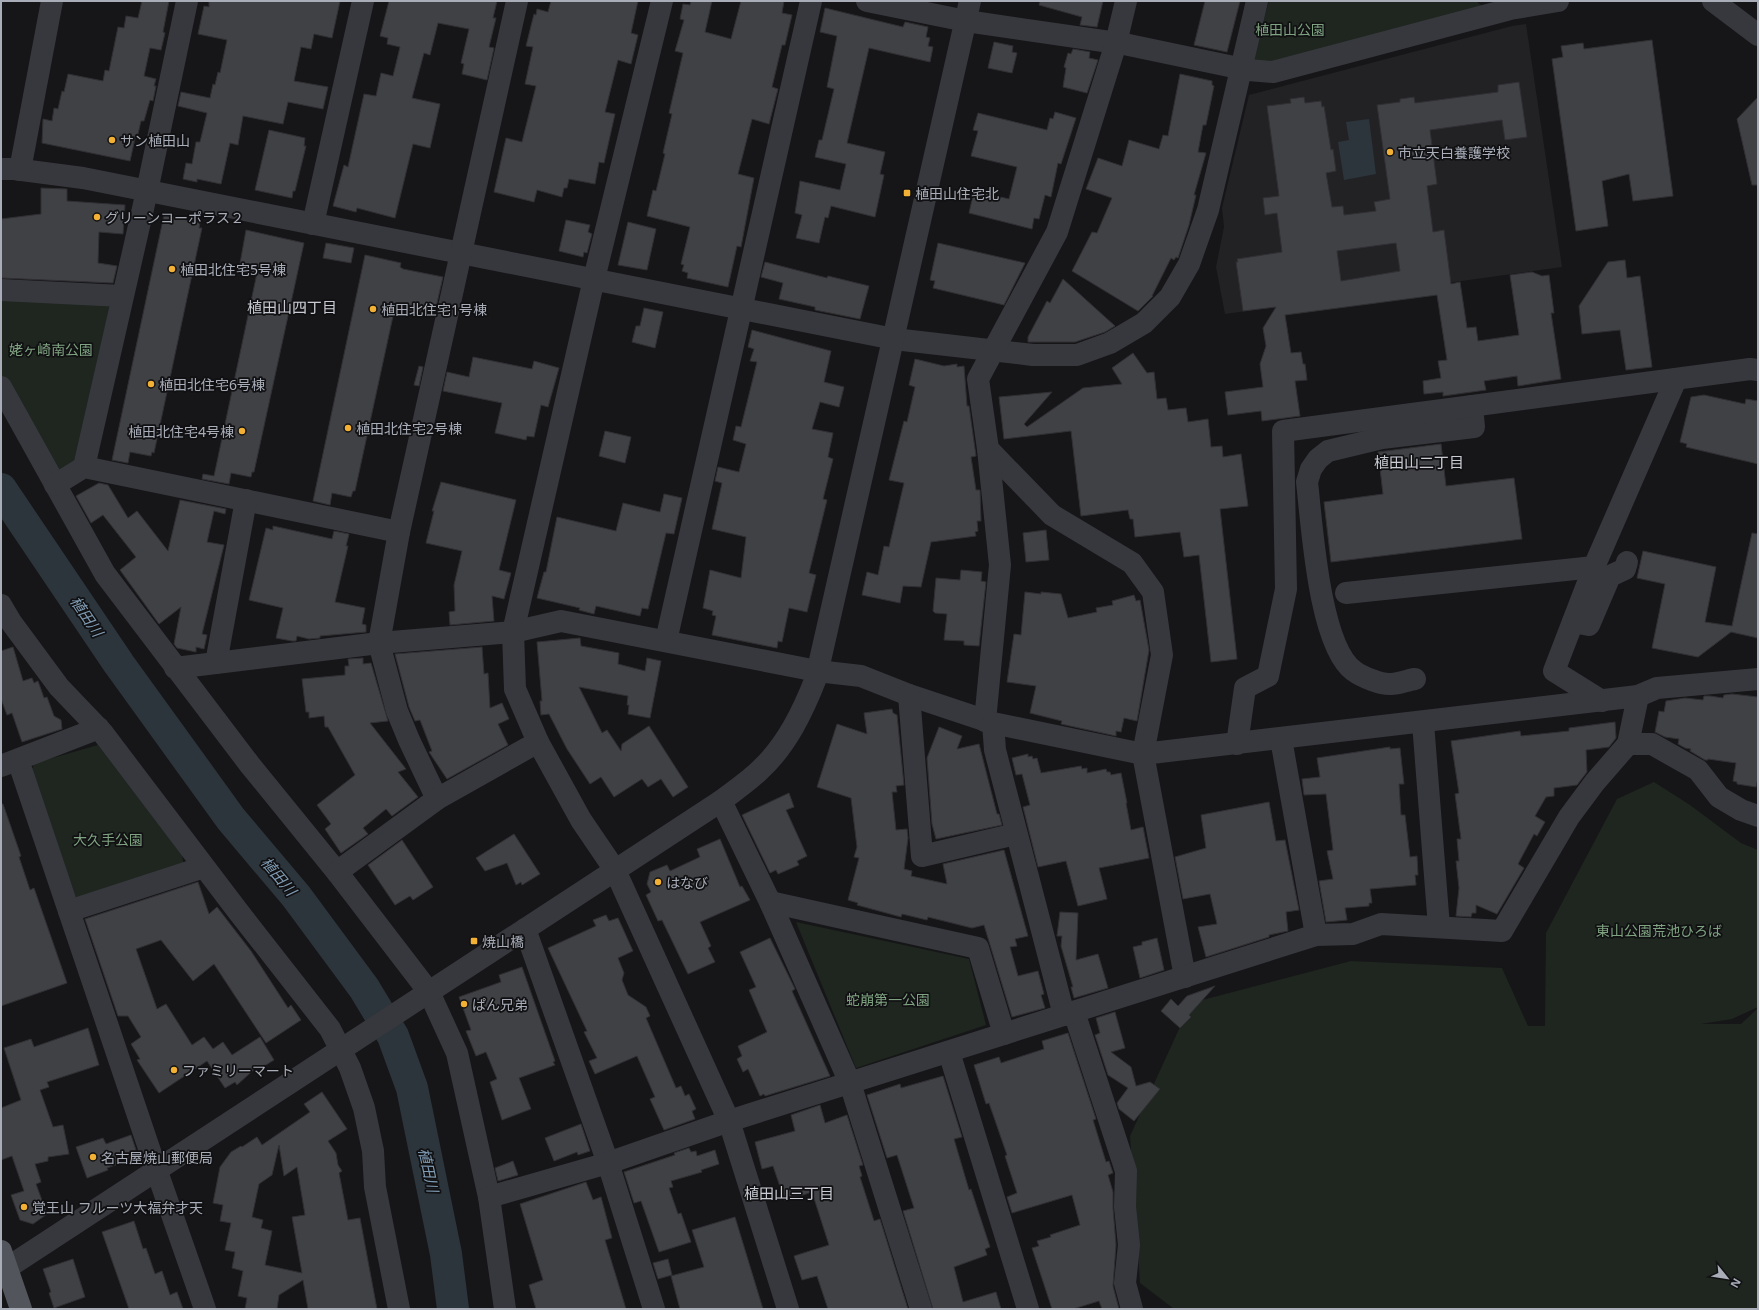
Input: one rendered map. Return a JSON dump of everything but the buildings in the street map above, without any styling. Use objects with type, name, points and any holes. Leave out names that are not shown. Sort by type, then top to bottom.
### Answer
[{"type":"main road","points":[[3,1264],[21,1309]]},
{"type":"street","points":[[52,1],[11,170],[83,178],[462,254],[894,338],[1033,355],[1077,355],[1110,343],[1144,323],[1170,296],[1189,264],[1208,210],[1257,1]]},
{"type":"street","points":[[84,467],[147,191],[187,1]]},
{"type":"street","points":[[313,224],[363,1]]},
{"type":"street","points":[[437,799],[409,740],[397,710],[379,642],[399,532],[518,1]]},
{"type":"street","points":[[662,1],[594,280],[513,632],[515,688],[538,742],[581,820],[615,870],[729,1122],[788,1309]]},
{"type":"street","points":[[666,641],[811,1]]},
{"type":"street","points":[[867,1],[968,11],[1116,43],[1242,68],[1273,72],[1497,6],[1558,1]]},
{"type":"street","points":[[1126,1],[1116,43],[1057,232],[978,379],[988,449],[1000,565],[989,722],[1016,834],[1069,1013],[1126,1172],[1125,1207],[1128,1245],[1125,1283],[1132,1309]]},
{"type":"street","points":[[1713,1],[1758,35]]},
{"type":"street","points":[[3,1264],[157,1171],[721,801],[760,770],[784,742],[805,706],[817,671],[968,11]]},
{"type":"street","points":[[1,290],[122,296]]},
{"type":"street","points":[[1237,744],[1245,688],[1268,676],[1286,589],[1283,431],[1750,369],[1758,370]]},
{"type":"street","points":[[1602,701],[1554,671],[1594,567],[1676,379]]},
{"type":"street","points":[[1,387],[105,574],[250,766],[337,872],[425,995],[457,1053],[489,1197],[505,1309]]},
{"type":"street","points":[[1415,679],[1390,684],[1369,679],[1354,671],[1340,656],[1333,637],[1319,583],[1307,482],[1311,470],[1318,459],[1328,451],[1382,438],[1474,427],[1472,406]]},
{"type":"street","points":[[988,449],[1052,515],[1132,564],[1153,592],[1162,655],[1143,754],[1185,977]]},
{"type":"street","points":[[55,485],[84,467],[399,532]]},
{"type":"street","points":[[216,663],[246,500]]},
{"type":"street","points":[[1573,622],[1589,625],[1610,576],[1625,569],[1627,562]]},
{"type":"street","points":[[1346,594],[1594,567]]},
{"type":"street","points":[[1,605],[11,622],[59,687],[99,728],[204,867],[330,1029],[342,1049],[364,1108],[373,1151],[375,1187],[399,1309]]},
{"type":"street","points":[[175,668],[379,642],[513,632],[561,621],[817,671],[861,676],[909,695],[989,722],[1143,754],[1423,723],[1602,701],[1638,696],[1657,688],[1758,679]]},
{"type":"street","points":[[909,695],[922,856],[1016,834]]},
{"type":"street","points":[[489,1197],[608,1163],[850,1083],[1316,935],[1353,934],[1381,924],[1502,931],[1569,817],[1595,782],[1628,744],[1638,696]]},
{"type":"street","points":[[1423,723],[1439,927]]},
{"type":"street","points":[[99,728],[10,763],[69,911],[205,1309]]},
{"type":"street","points":[[1281,739],[1316,935]]},
{"type":"street","points":[[337,872],[437,799],[538,742]]},
{"type":"street","points":[[1628,744],[1652,744],[1672,755],[1698,770],[1719,797],[1741,810],[1758,816]]},
{"type":"street","points":[[721,801],[770,902],[850,1083],[921,1309]]},
{"type":"street","points":[[69,911],[204,867]]},
{"type":"street","points":[[770,902],[978,948],[1004,1034]]},
{"type":"street","points":[[525,929],[608,1163],[654,1309]]},
{"type":"street","points":[[950,1052],[1028,1309]]},
{"type":"shaded area","name":"市立天白養護学校","points":[[1526,24],[1562,267],[1225,314],[1216,267],[1224,227],[1222,208],[1249,95],[1512,26]]},
{"type":"shaded area","points":[[1369,119],[1376,174],[1344,180],[1338,142],[1349,140],[1346,122]]},
{"type":"green space","name":"植田山公園","points":[[1269,1],[1476,1],[1483,7],[1271,62],[1252,62]]},
{"type":"green space","name":"姥ヶ崎南公園","points":[[1,297],[105,301],[110,307],[79,456],[63,472],[53,467],[1,374]]},
{"type":"green space","name":"大久手公園","points":[[98,745],[182,855],[184,867],[77,900],[31,771],[35,763]]},
{"type":"green space","name":"東山公園荒池ひろば","points":[[1654,782],[1690,805],[1741,843],[1758,850],[1758,1007],[1732,1019],[1701,1024],[1741,1024],[1758,1008],[1758,1309],[1174,1309],[1140,1283],[1130,1136],[1191,1003],[1351,961],[1502,968],[1528,1026],[1545,1026],[1546,933],[1617,799]]},
{"type":"green space","name":"蛇崩第一公園","points":[[796,922],[969,959],[986,1025],[856,1068]]},
{"type":"waterway","name":"植田川","points":[[1,489],[119,664],[231,819],[296,896],[364,988],[393,1036],[412,1088],[446,1254],[453,1309]]},
{"type":"place","name":"サン植田山","points":[[112,140]]},
{"type":"place","name":"市立天白養護学校","points":[[1390,152]]},
{"type":"place","name":"植田山住宅北","points":[[907,193]]},
{"type":"place","name":"グリーンコーポラス２","points":[[97,217]]},
{"type":"place","name":"植田北住宅5号棟","points":[[172,269]]},
{"type":"place","name":"植田北住宅1号棟","points":[[373,309]]},
{"type":"place","name":"植田北住宅6号棟","points":[[151,384]]},
{"type":"place","name":"植田北住宅2号棟","points":[[348,428]]},
{"type":"place","name":"植田北住宅4号棟","points":[[242,431]]},
{"type":"place","name":"はなび","points":[[658,882]]},
{"type":"place","name":"焼山橋","points":[[474,941]]},
{"type":"place","name":"ぱん兄弟","points":[[464,1004]]},
{"type":"place","name":"ファミリーマート","points":[[174,1070]]},
{"type":"place","name":"名古屋焼山郵便局","points":[[93,1157]]},
{"type":"place","name":"覚王山 フルーツ大福弁才天","points":[[24,1207]]},
{"type":"district","name":"植田山四丁目","points":[[292,307]]},
{"type":"district","name":"植田山二丁目","points":[[1419,462]]},
{"type":"district","name":"植田山三丁目","points":[[789,1193]]}]
